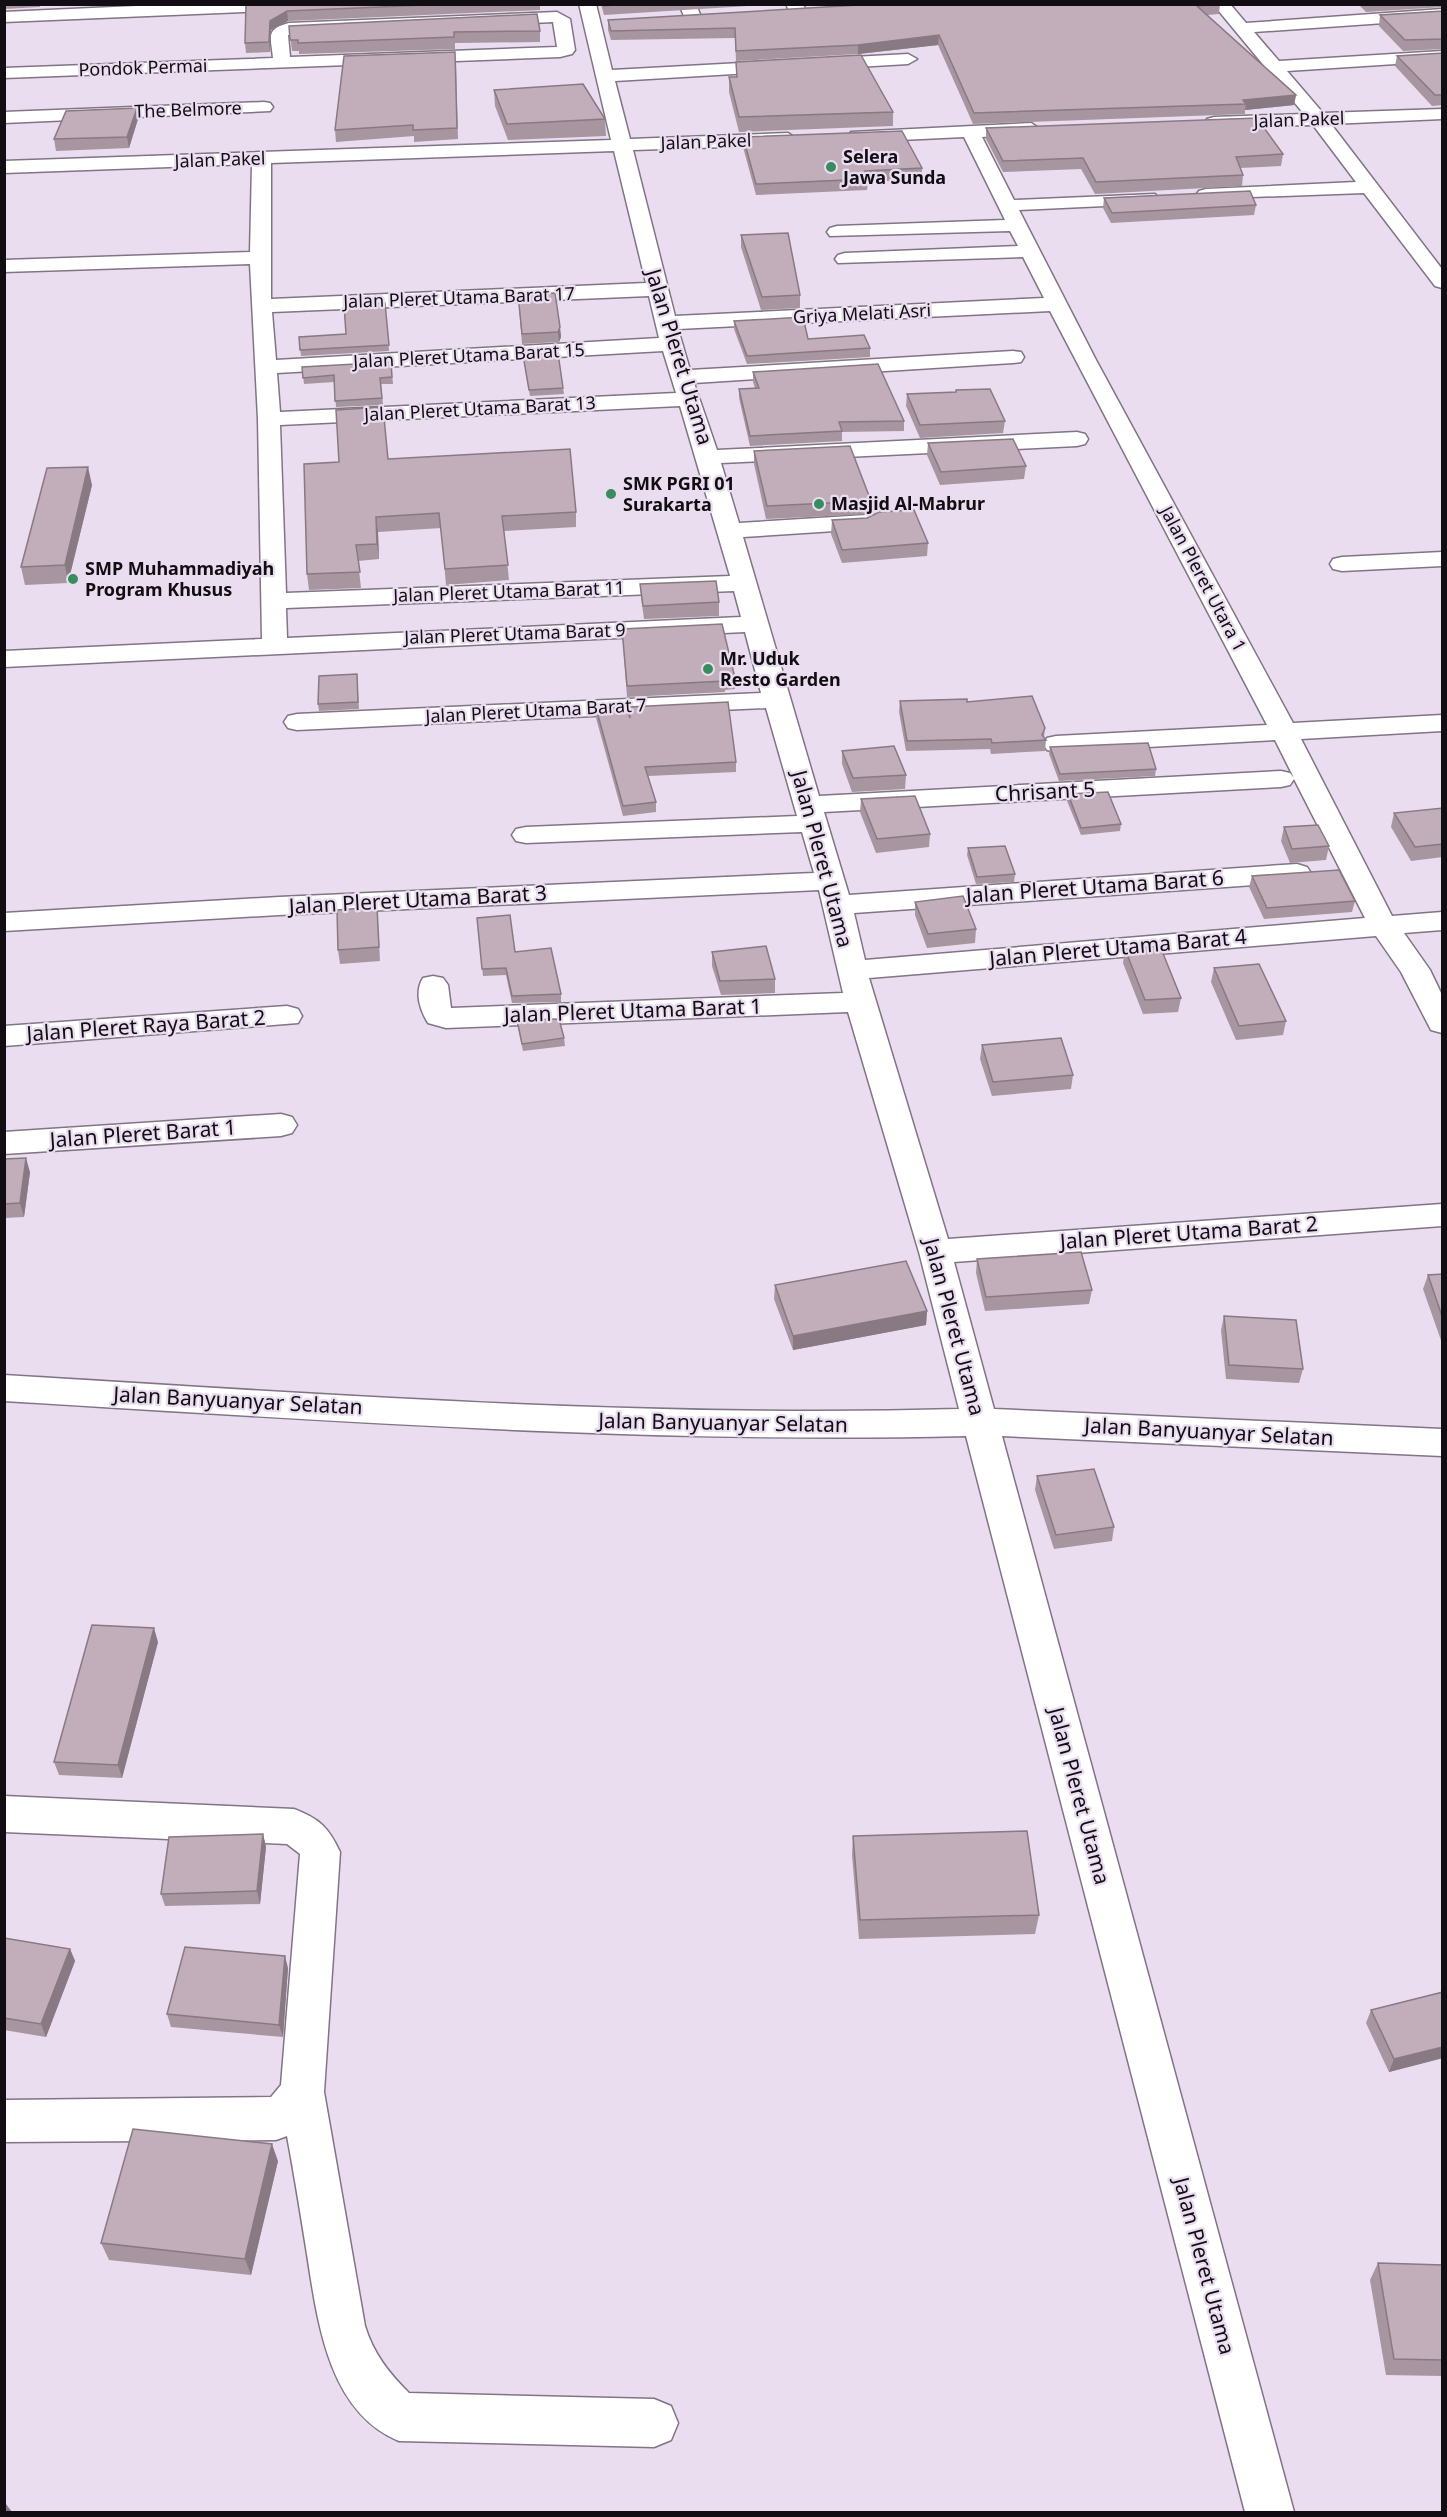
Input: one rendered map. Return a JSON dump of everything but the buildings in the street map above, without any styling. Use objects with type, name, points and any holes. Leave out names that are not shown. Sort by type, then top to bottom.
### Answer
[{"type":"street","points":[[4,17],[308,4]]},
{"type":"street","name":"Jalan Pleret Utama","points":[[587,4],[598,23],[606,76],[669,334],[709,457],[754,624],[835,893],[860,1002],[935,1252],[1270,2512]]},
{"type":"street","points":[[1221,4],[1318,119],[1443,282]]},
{"type":"street","points":[[774,12],[800,8]]},
{"type":"street","points":[[670,19],[694,13]]},
{"type":"street","points":[[1241,28],[1443,14]]},
{"type":"street","name":"Pondok Permai","points":[[4,73],[282,63],[554,53],[566,50],[561,19],[557,17],[300,28],[279,32],[282,63]]},
{"type":"street","points":[[1274,67],[1443,56]]},
{"type":"street","points":[[606,76],[908,59]]},
{"type":"street","name":"The Belmore","points":[[4,118],[264,107]]},
{"type":"street","name":"Jalan Pakel","points":[[1191,123],[1443,114]]},
{"type":"street","points":[[842,136],[1052,128]]},
{"type":"street","name":"Jalan Pleret Utara 1","points":[[970,131],[1019,214],[1032,251],[1058,304],[1284,731],[1352,869],[1383,926],[1415,970],[1443,1023]]},
{"type":"street","name":"Jalan Pakel","points":[[4,167],[808,138]]},
{"type":"street","points":[[262,158],[261,306],[269,419],[275,644]]},
{"type":"street","points":[[837,232],[1178,196],[1372,187]]},
{"type":"street","points":[[845,259],[1032,251]]},
{"type":"street","points":[[4,266],[260,258]]},
{"type":"street","name":"Jalan Pleret Utama Barat 17","points":[[261,306],[658,289]]},
{"type":"street","name":"Griya Melati Asri","points":[[669,334],[1058,304]]},
{"type":"street","name":"Jalan Pleret Utama Barat 15","points":[[266,367],[669,334]]},
{"type":"street","name":"Jalan Pleret Utama Barat 13","points":[[269,419],[686,388],[1013,357]]},
{"type":"street","points":[[709,457],[1077,439]]},
{"type":"street","points":[[730,531],[866,522]]},
{"type":"street","points":[[1342,564],[1443,559]]},
{"type":"street","name":"Jalan Pleret Utama Barat 11","points":[[275,601],[743,583]]},
{"type":"street","name":"Jalan Pleret Utama Barat 9","points":[[4,658],[754,624]]},
{"type":"street","name":"Jalan Pleret Utama Barat 7","points":[[297,722],[776,700]]},
{"type":"street","points":[[1056,744],[1443,723]]},
{"type":"street","name":"Chrisant 5","points":[[526,835],[1281,778]]},
{"type":"street","name":"Jalan Pleret Utama Barat 6","points":[[835,893],[1352,869]]},
{"type":"street","name":"Jalan Pleret Utama Barat 3","points":[[4,922],[291,905],[835,893]]},
{"type":"street","name":"Jalan Pleret Utama Barat 4","points":[[852,970],[1443,921]]},
{"type":"street","name":"Jalan Pleret Utama Barat 1","points":[[433,986],[436,1012],[439,1016],[446,1018],[860,1002]]},
{"type":"street","name":"Jalan Pleret Raya Barat 2","points":[[4,1035],[286,1016]]},
{"type":"street","name":"Jalan Pleret Barat 1","points":[[4,1143],[281,1125]]},
{"type":"street","name":"Jalan Pleret Utama Barat 2","points":[[935,1252],[1443,1215]]},
{"type":"street","name":"Jalan Banyuanyar Selatan","points":[[4,1388],[492,1417],[675,1424],[830,1426],[979,1422],[1443,1442]]},
{"type":"street","points":[[4,1814],[294,1827],[314,1840],[320,1852],[302,2092],[342,2326],[350,2356],[371,2388],[399,2417],[654,2423]]},
{"type":"street","points":[[4,2121],[276,2118],[287,2112],[302,2092]]},
{"type":"place","name":"Selera Jawa Sunda","points":[[831,167]]},
{"type":"place","name":"SMK PGRI 01 Surakarta","points":[[611,494]]},
{"type":"place","name":"Masjid Al-Mabrur","points":[[819,504]]},
{"type":"place","name":"SMP Muhammadiyah Program Khusus","points":[[73,579]]},
{"type":"place","name":"Mr. Uduk Resto Garden","points":[[708,669]]}]
